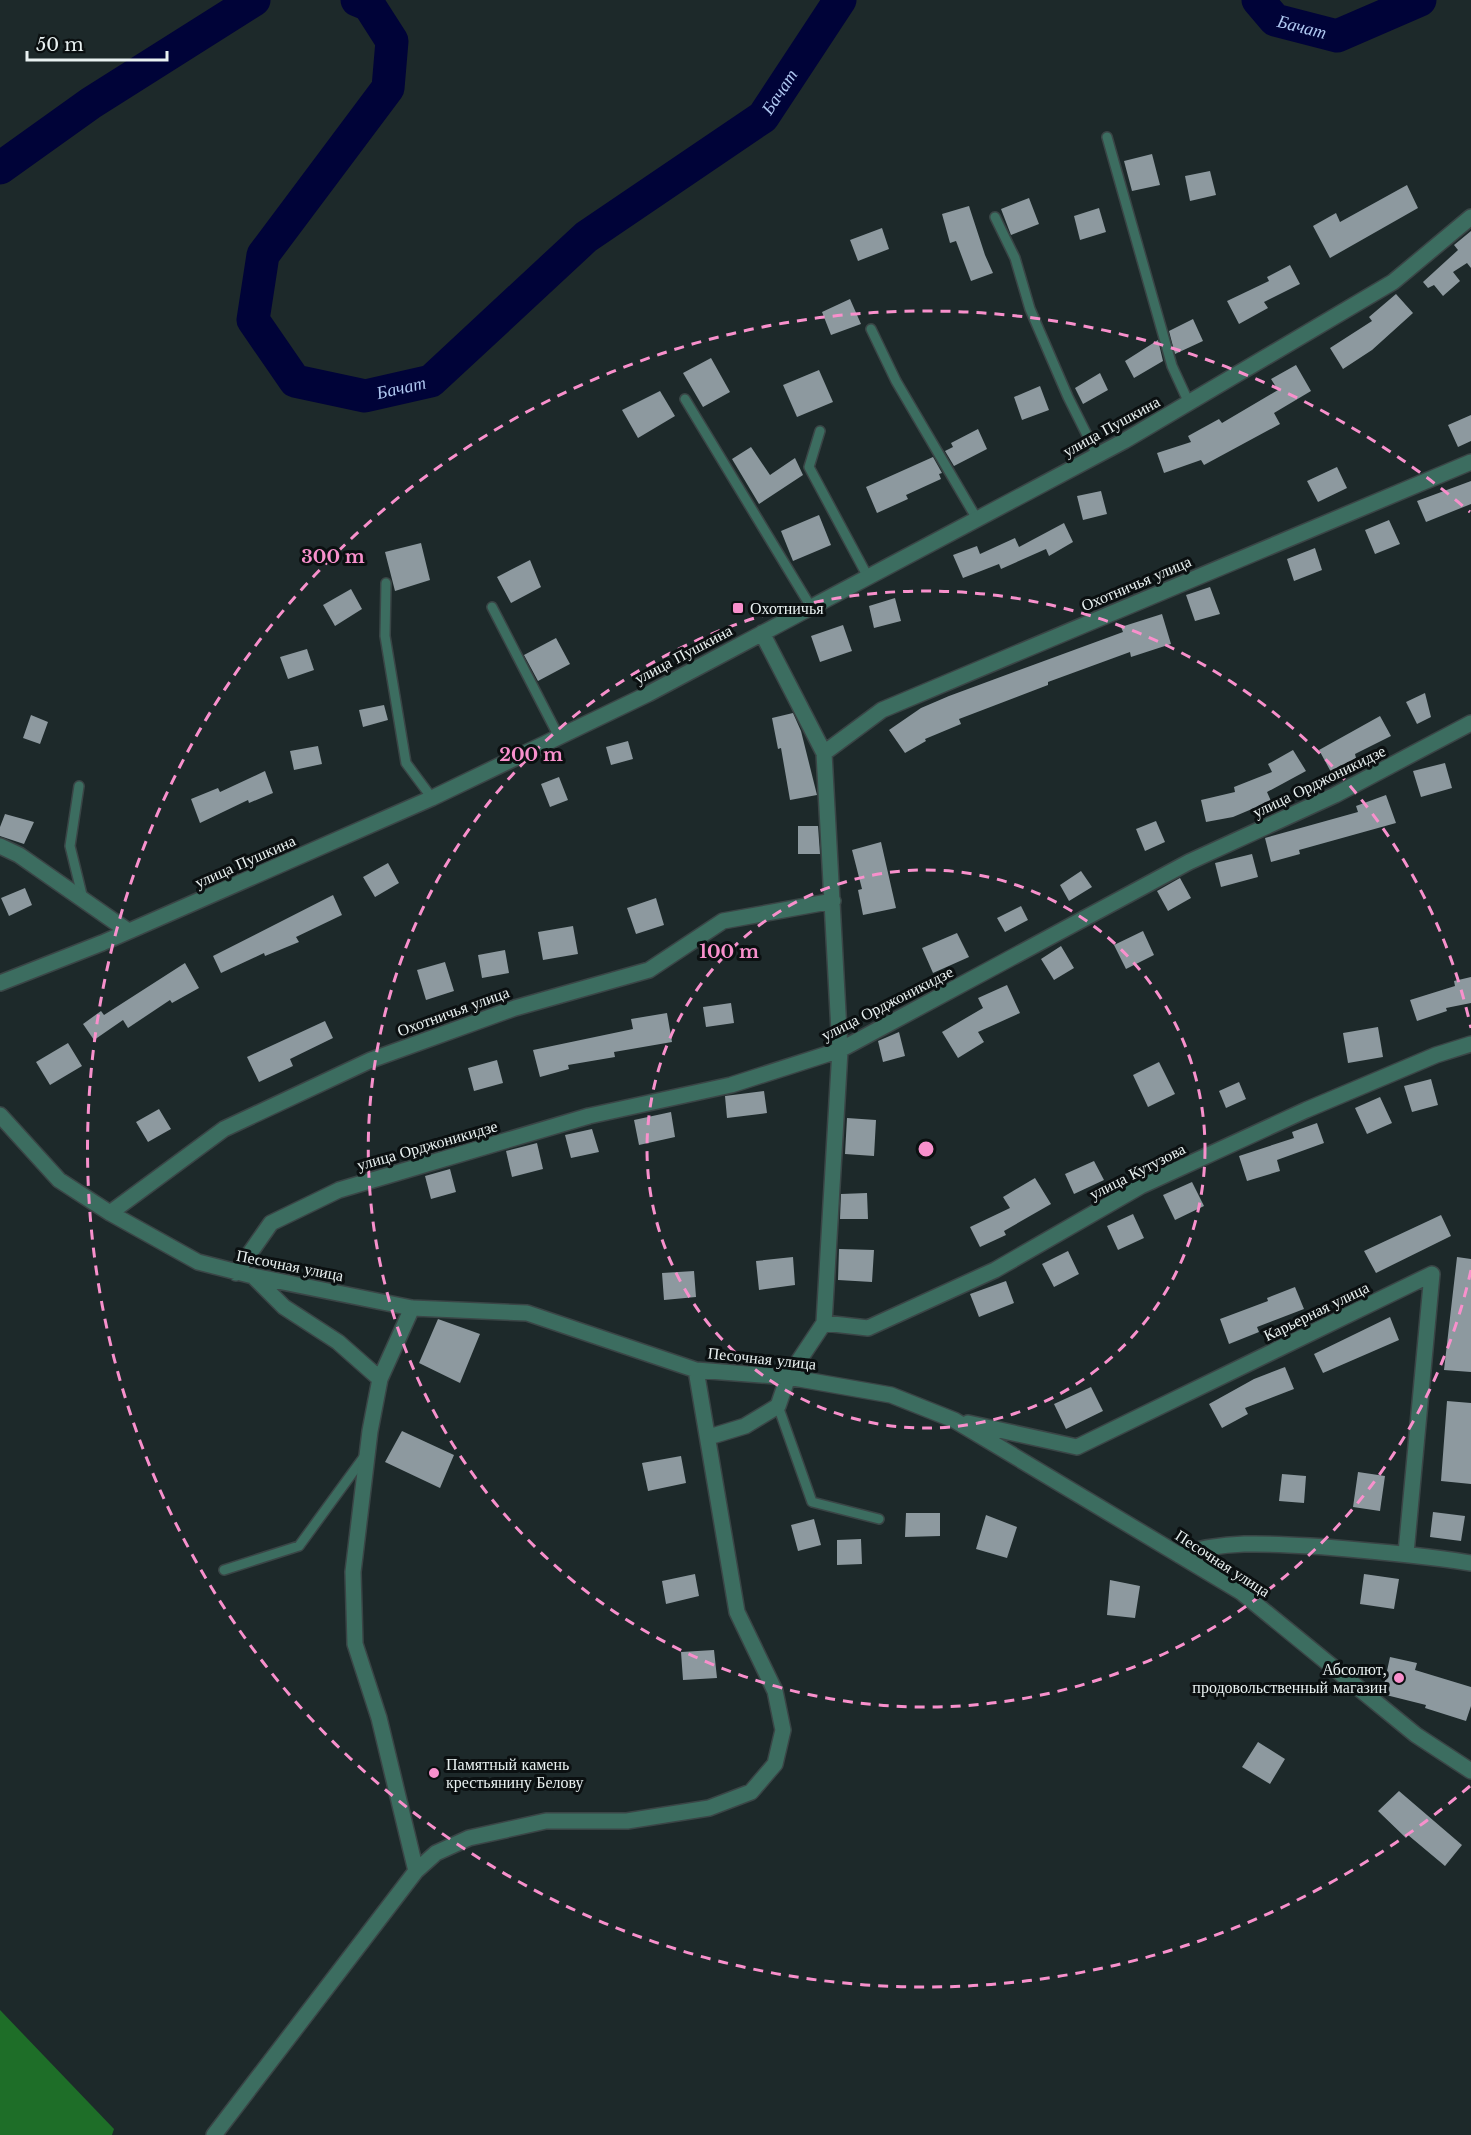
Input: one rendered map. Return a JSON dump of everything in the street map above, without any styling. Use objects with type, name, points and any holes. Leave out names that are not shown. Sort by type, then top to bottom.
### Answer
[{"type":"street","name":"улица Пушкина","points":[[0,983],[128,932],[432,798],[648,694],[1097,455],[1189,403],[1393,282],[1471,217]]},
{"type":"street","name":"Охотничья улица","points":[[824,753],[882,710],[1471,462]]},
{"type":"street","points":[[709,1437],[745,1426],[778,1406],[788,1377],[824,1323],[840,1050],[824,753],[762,633]]},
{"type":"street","name":"улица Орджоникидзе","points":[[236,1273],[271,1223],[339,1190],[589,1116],[731,1085],[840,1050],[1189,862],[1335,795],[1471,723]]},
{"type":"street","points":[[0,846],[19,855],[128,932]]},
{"type":"street","name":"Охотничья улица","points":[[110,1213],[224,1129],[371,1060],[515,1008],[649,970],[723,921],[833,901]]},
{"type":"street","name":"улица Кутузова","points":[[824,1323],[868,1328],[996,1270],[1141,1186],[1306,1110],[1436,1055],[1471,1044]]},
{"type":"street","name":"Песочная улица","points":[[0,1115],[59,1180],[110,1213],[198,1262],[236,1273],[412,1308],[527,1313],[696,1370],[788,1377],[891,1395],[954,1420],[1241,1592],[1416,1735],[1471,1771]]},
{"type":"street","name":"Карьерная улица","points":[[954,1420],[1077,1447],[1432,1274],[1406,1553]]},
{"type":"street","points":[[253,1276],[284,1307],[338,1342],[380,1379]]},
{"type":"street","points":[[412,1308],[380,1379],[367,1452],[353,1572],[355,1644],[379,1718],[416,1871]]},
{"type":"street","points":[[214,2135],[416,1871],[436,1853],[469,1838],[546,1821],[627,1821],[709,1808],[751,1792],[776,1764],[783,1730],[775,1691],[737,1612],[696,1370]]},
{"type":"street","points":[[1179,1555],[1207,1546],[1252,1542],[1406,1553],[1471,1563]]},
{"type":"lane","points":[[1107,137],[1173,366],[1189,403]]},
{"type":"lane","points":[[995,217],[1015,258],[1030,309],[1068,397],[1097,455]]},
{"type":"lane","points":[[871,329],[896,381],[977,519]]},
{"type":"lane","points":[[685,399],[811,607]]},
{"type":"lane","points":[[820,431],[809,467],[868,577]]},
{"type":"lane","points":[[386,583],[385,636],[406,763],[432,798]]},
{"type":"lane","points":[[492,607],[559,737]]},
{"type":"lane","points":[[79,786],[70,846],[83,899]]},
{"type":"lane","points":[[778,1406],[812,1502],[879,1519]]},
{"type":"lane","points":[[224,1570],[299,1546],[367,1452]]},
{"type":"green space","points":[[0,2010],[114,2129],[112,2135],[0,2135]]},
{"type":"building","points":[[1152,154],[1160,185],[1132,191],[1124,161]]},
{"type":"building","points":[[1210,171],[1216,195],[1190,201],[1185,176]]},
{"type":"building","points":[[1407,185],[1418,208],[1330,258],[1313,226],[1336,213],[1340,222]]},
{"type":"building","points":[[1029,198],[1039,224],[1011,235],[1001,209]]},
{"type":"building","points":[[969,206],[993,273],[971,281],[956,241],[950,243],[942,214]]},
{"type":"building","points":[[1099,208],[1106,232],[1080,240],[1074,216]]},
{"type":"building","points":[[882,228],[889,249],[858,261],[850,240]]},
{"type":"building","points":[[1471,231],[1471,268],[1467,263],[1453,272],[1460,281],[1443,296],[1434,285],[1428,288],[1423,282],[1458,250],[1454,245]]},
{"type":"building","points":[[1290,265],[1300,284],[1264,302],[1268,308],[1239,324],[1227,301],[1269,281],[1267,277]]},
{"type":"building","points":[[1396,294],[1413,313],[1372,350],[1343,369],[1330,348],[1372,321],[1369,317]]},
{"type":"building","points":[[850,299],[861,324],[831,335],[822,312]]},
{"type":"building","points":[[1193,319],[1203,341],[1175,354],[1169,331]]},
{"type":"building","points":[[1158,340],[1163,361],[1134,378],[1125,361]]},
{"type":"building","points":[[711,358],[730,392],[703,407],[683,373]]},
{"type":"building","points":[[1296,365],[1311,391],[1274,413],[1280,424],[1204,465],[1201,460],[1164,473],[1157,453],[1191,442],[1188,436],[1219,419],[1222,423],[1278,390],[1271,379]]},
{"type":"building","points":[[819,370],[833,402],[797,417],[783,385]]},
{"type":"building","points":[[1100,373],[1108,390],[1083,404],[1075,388]]},
{"type":"building","points":[[1040,386],[1049,410],[1022,420],[1014,397]]},
{"type":"building","points":[[660,391],[675,416],[638,438],[622,410]]},
{"type":"building","points":[[1471,415],[1471,441],[1458,447],[1448,425]]},
{"type":"building","points":[[978,429],[987,449],[954,466],[945,451],[953,447],[951,443]]},
{"type":"building","points":[[751,447],[770,475],[795,458],[803,475],[759,504],[732,459]]},
{"type":"building","points":[[933,457],[942,473],[939,474],[941,479],[906,495],[908,499],[877,513],[866,487]]},
{"type":"building","points":[[1337,467],[1347,488],[1318,502],[1307,481]]},
{"type":"building","points":[[1471,481],[1471,504],[1426,522],[1417,501]]},
{"type":"building","points":[[1101,491],[1107,514],[1083,520],[1077,496]]},
{"type":"building","points":[[819,515],[831,545],[793,561],[781,531]]},
{"type":"building","points":[[1389,520],[1400,544],[1375,554],[1365,530]]},
{"type":"building","points":[[1064,523],[1073,542],[1049,556],[1046,549],[1001,569],[999,564],[963,578],[953,555],[977,546],[980,554],[1015,538],[1019,547]]},
{"type":"building","points":[[421,543],[430,580],[395,591],[385,552]]},
{"type":"building","points":[[1315,548],[1322,570],[1294,581],[1287,559]]},
{"type":"building","points":[[530,560],[541,587],[511,603],[497,577]]},
{"type":"building","points":[[1210,587],[1220,614],[1195,621],[1186,595]]},
{"type":"building","points":[[351,589],[362,609],[335,626],[323,605]]},
{"type":"building","points":[[895,598],[901,621],[874,628],[869,606]]},
{"type":"building","points":[[1162,614],[1171,644],[1131,657],[1130,652],[1048,682],[1048,685],[959,719],[961,724],[925,739],[926,741],[905,753],[889,730],[921,708],[949,696],[1123,632],[1121,627]]},
{"type":"building","points":[[843,625],[852,651],[820,662],[811,636]]},
{"type":"building","points":[[556,638],[570,664],[538,681],[524,655]]},
{"type":"building","points":[[307,649],[314,670],[288,679],[280,657]]},
{"type":"building","points":[[1425,693],[1431,717],[1417,724],[1406,702]]},
{"type":"building","points":[[384,705],[388,720],[363,727],[359,710]]},
{"type":"building","points":[[793,713],[801,731],[817,795],[790,800],[781,748],[778,749],[772,718]]},
{"type":"building","points":[[31,715],[48,722],[40,744],[23,738]]},
{"type":"building","points":[[1380,716],[1391,736],[1355,754],[1356,758],[1331,772],[1319,750]]},
{"type":"building","points":[[628,741],[633,759],[611,765],[606,747]]},
{"type":"building","points":[[318,746],[322,764],[294,770],[290,751]]},
{"type":"building","points":[[1293,750],[1306,771],[1267,792],[1271,801],[1233,817],[1206,822],[1201,800],[1235,792],[1234,787],[1272,772],[1268,764]]},
{"type":"building","points":[[1445,763],[1452,788],[1421,797],[1413,771]]},
{"type":"building","points":[[265,771],[273,793],[249,803],[248,800],[200,823],[191,799],[218,788],[220,792]]},
{"type":"building","points":[[559,777],[568,800],[550,807],[541,784]]},
{"type":"building","points":[[1386,795],[1396,823],[1299,850],[1300,854],[1271,862],[1265,838],[1358,812],[1356,806]]},
{"type":"building","points":[[5,814],[34,822],[24,844],[0,836],[0,827]]},
{"type":"building","points":[[1156,821],[1165,842],[1145,851],[1136,829]]},
{"type":"building","points":[[798,826],[818,826],[820,854],[798,854]]},
{"type":"building","points":[[881,842],[896,908],[863,915],[858,890],[862,889],[852,850]]},
{"type":"building","points":[[1252,854],[1258,877],[1221,887],[1215,863]]},
{"type":"building","points":[[388,863],[399,883],[375,897],[363,877]]},
{"type":"building","points":[[1081,871],[1092,887],[1069,901],[1060,885]]},
{"type":"building","points":[[1180,878],[1191,898],[1168,911],[1157,891]]},
{"type":"building","points":[[25,888],[32,905],[9,916],[1,898]]},
{"type":"building","points":[[333,895],[342,915],[296,937],[299,942],[265,956],[264,953],[221,973],[213,956]]},
{"type":"building","points":[[656,898],[664,925],[636,934],[627,908]]},
{"type":"building","points":[[1021,906],[1028,920],[1005,932],[997,918]]},
{"type":"building","points":[[573,926],[578,954],[543,960],[538,932]]},
{"type":"building","points":[[1143,931],[1154,955],[1126,969],[1114,945]]},
{"type":"building","points":[[957,933],[969,957],[933,973],[922,948]]},
{"type":"building","points":[[1061,946],[1074,968],[1054,980],[1041,959]]},
{"type":"building","points":[[505,950],[509,973],[482,978],[478,955]]},
{"type":"building","points":[[445,962],[454,991],[426,1000],[417,970]]},
{"type":"building","points":[[185,963],[199,988],[172,1003],[170,1000],[128,1028],[123,1020],[94,1040],[83,1024],[101,1011],[104,1015]]},
{"type":"building","points":[[1471,977],[1471,1003],[1446,1008],[1447,1011],[1417,1021],[1410,1000],[1455,986],[1454,981]]},
{"type":"building","points":[[1007,985],[1020,1013],[978,1032],[984,1042],[958,1058],[942,1032],[983,1008],[978,998]]},
{"type":"building","points":[[731,1003],[734,1023],[706,1027],[703,1007]]},
{"type":"building","points":[[667,1013],[672,1042],[614,1052],[615,1057],[568,1065],[569,1069],[540,1077],[533,1050],[633,1029],[631,1019]]},
{"type":"building","points":[[325,1021],[333,1038],[290,1059],[293,1066],[259,1082],[247,1057]]},
{"type":"building","points":[[1378,1027],[1383,1057],[1348,1063],[1343,1033]]},
{"type":"building","points":[[899,1032],[905,1056],[883,1062],[878,1041]]},
{"type":"building","points":[[68,1043],[82,1066],[50,1085],[36,1062]]},
{"type":"building","points":[[497,1060],[503,1083],[474,1091],[468,1068]]},
{"type":"building","points":[[1159,1062],[1175,1094],[1148,1107],[1133,1075]]},
{"type":"building","points":[[1431,1079],[1438,1105],[1412,1112],[1404,1086]]},
{"type":"building","points":[[1239,1082],[1246,1099],[1226,1108],[1219,1091]]},
{"type":"building","points":[[764,1091],[767,1113],[727,1118],[725,1096]]},
{"type":"building","points":[[1380,1097],[1392,1123],[1367,1134],[1355,1108]]},
{"type":"building","points":[[159,1109],[171,1129],[148,1142],[136,1122]]},
{"type":"building","points":[[671,1112],[675,1137],[639,1145],[634,1120]]},
{"type":"building","points":[[847,1118],[876,1120],[874,1156],[845,1154]]},
{"type":"building","points":[[1317,1123],[1324,1143],[1277,1160],[1280,1171],[1247,1181],[1239,1156],[1294,1138],[1292,1132]]},
{"type":"building","points":[[592,1129],[599,1152],[571,1158],[565,1135]]},
{"type":"building","points":[[537,1143],[543,1169],[512,1177],[506,1151]]},
{"type":"building","points":[[1094,1161],[1104,1180],[1074,1194],[1065,1174]]},
{"type":"building","points":[[450,1169],[456,1192],[431,1199],[425,1176]]},
{"type":"building","points":[[1035,1178],[1051,1204],[1004,1231],[1006,1235],[980,1247],[970,1227],[1010,1208],[1003,1197]]},
{"type":"building","points":[[1192,1182],[1204,1206],[1175,1220],[1163,1195]]},
{"type":"building","points":[[867,1193],[868,1219],[840,1219],[841,1194]]},
{"type":"building","points":[[1133,1214],[1144,1238],[1118,1250],[1107,1226]]},
{"type":"building","points":[[1441,1215],[1451,1236],[1376,1273],[1364,1251]]},
{"type":"building","points":[[839,1249],[874,1250],[872,1282],[838,1280]]},
{"type":"building","points":[[1068,1251],[1079,1274],[1054,1287],[1042,1264]]},
{"type":"building","points":[[793,1257],[795,1285],[759,1290],[756,1261]]},
{"type":"building","points":[[1457,1257],[1471,1259],[1471,1372],[1444,1370]]},
{"type":"building","points":[[694,1271],[696,1297],[664,1300],[662,1273]]},
{"type":"building","points":[[1006,1281],[1014,1303],[979,1317],[970,1294]]},
{"type":"building","points":[[1295,1287],[1304,1309],[1257,1327],[1259,1332],[1229,1344],[1220,1319],[1268,1301],[1267,1298]]},
{"type":"building","points":[[1390,1317],[1399,1340],[1323,1373],[1314,1354]]},
{"type":"building","points":[[438,1319],[480,1334],[460,1383],[419,1363]]},
{"type":"building","points":[[1285,1367],[1294,1389],[1245,1408],[1248,1414],[1222,1428],[1209,1404],[1254,1379]]},
{"type":"building","points":[[1091,1387],[1103,1411],[1066,1429],[1054,1404]]},
{"type":"building","points":[[1447,1401],[1471,1403],[1471,1484],[1441,1481]]},
{"type":"building","points":[[402,1431],[454,1455],[440,1488],[385,1462]]},
{"type":"building","points":[[681,1456],[686,1483],[648,1491],[642,1463]]},
{"type":"building","points":[[1358,1472],[1385,1476],[1380,1511],[1353,1507]]},
{"type":"building","points":[[1282,1474],[1306,1476],[1304,1503],[1279,1501]]},
{"type":"building","points":[[1433,1512],[1465,1516],[1461,1541],[1430,1537]]},
{"type":"building","points":[[906,1513],[940,1513],[940,1536],[905,1537]]},
{"type":"building","points":[[986,1515],[1017,1527],[1007,1558],[976,1549]]},
{"type":"building","points":[[814,1519],[821,1545],[798,1551],[791,1525]]},
{"type":"building","points":[[861,1539],[862,1564],[837,1565],[837,1540]]},
{"type":"building","points":[[695,1574],[699,1596],[666,1604],[662,1581]]},
{"type":"building","points":[[1364,1574],[1399,1579],[1394,1609],[1360,1604]]},
{"type":"building","points":[[1110,1580],[1140,1586],[1135,1618],[1107,1615]]},
{"type":"building","points":[[714,1650],[717,1678],[683,1680],[681,1652]]},
{"type":"building","points":[[1390,1657],[1417,1663],[1415,1670],[1471,1687],[1471,1706],[1466,1721],[1425,1708],[1426,1705],[1382,1694]]},
{"type":"building","points":[[1258,1742],[1285,1759],[1270,1784],[1242,1767]]},
{"type":"building","points":[[1399,1791],[1462,1845],[1445,1866],[1408,1835],[1406,1838],[1378,1811]]},
{"type":"waterway","name":"Бачат","points":[[0,168],[91,103],[254,0]]},
{"type":"waterway","name":"Бачат","points":[[357,0],[369,5],[392,41],[388,88],[263,255],[253,320],[295,381],[365,396],[431,381],[586,237],[763,117],[840,0]]},
{"type":"waterway","name":"Бачат","points":[[1258,0],[1275,20],[1337,36],[1420,0]]},
{"type":"place","name":"Охотничья","points":[[738,608]]},
{"type":"place","name":"Абсолют, продовольственный магазин","points":[[1399,1678]]},
{"type":"place","name":"Памятный камень крестьянину Белову","points":[[434,1773]]}]
